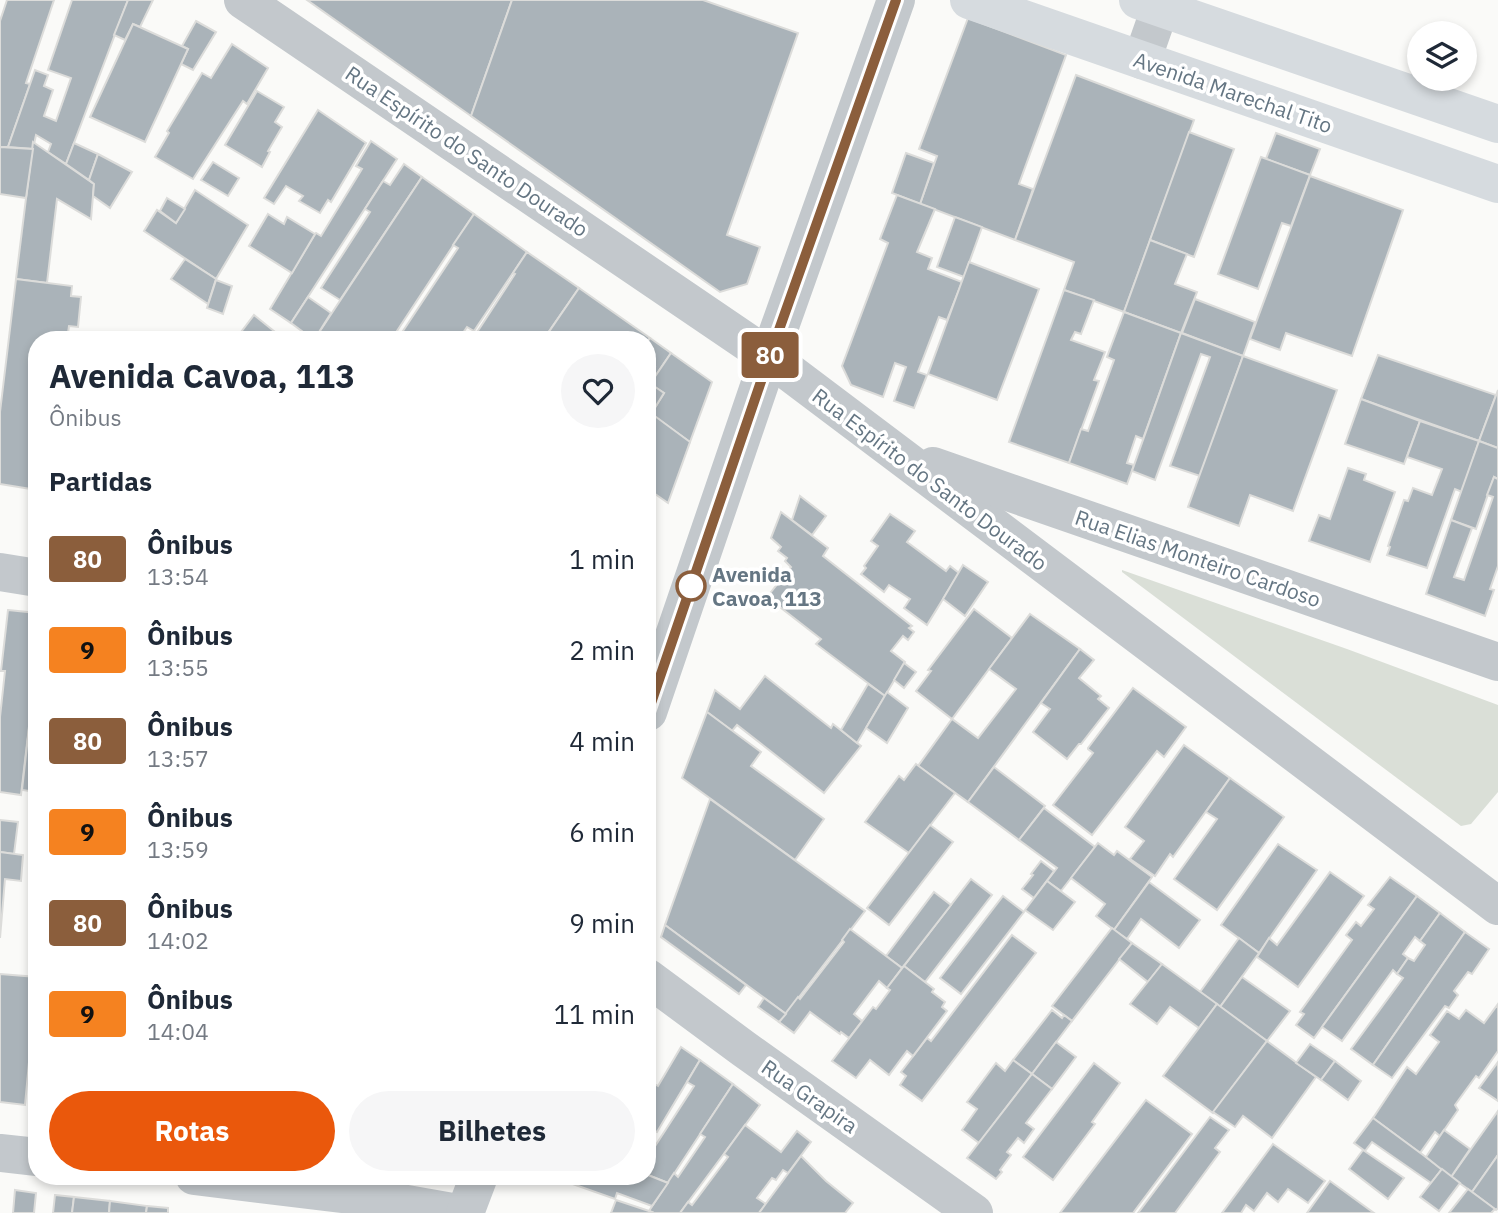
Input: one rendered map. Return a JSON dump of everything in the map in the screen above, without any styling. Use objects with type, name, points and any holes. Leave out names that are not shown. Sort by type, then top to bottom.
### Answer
[{"type":"main road","name":"Avenida Marechal Tito","points":[[969,0],[1498,184]]},
{"type":"main road","points":[[1154,2],[1498,124]]},
{"type":"street","name":"Rua Espírito do Santo Dourado","points":[[243,0],[769,358],[1494,895]]},
{"type":"street","points":[[656,689],[769,358],[896,0]]},
{"type":"street","points":[[1142,60],[1154,2]]},
{"type":"street","name":"Rua Elias Monteiro Cardoso","points":[[898,454],[1498,662]]},
{"type":"street","points":[[0,572],[28,577]]},
{"type":"street","name":"Rua Grapira","points":[[656,984],[974,1213]]},
{"type":"street","points":[[0,1153],[28,1156]]},
{"type":"street","points":[[246,1185],[362,1205],[458,1213]]},
{"type":"street","points":[[465,1213],[476,1185]]},
{"type":"shaded area","points":[[1122,570],[1498,705],[1498,792],[1471,824],[1461,826]]},
{"type":"building","points":[[7,0],[54,0],[26,83],[30,84],[8,147],[0,147],[0,21]]},
{"type":"building","points":[[72,0],[128,0],[66,164],[48,152],[51,144],[36,135],[33,149],[8,147],[35,70],[48,75],[44,86],[53,90],[44,116],[56,121],[71,78],[48,70]]},
{"type":"building","points":[[128,0],[153,0],[140,27],[133,24],[125,40],[114,35]]},
{"type":"building","points":[[307,0],[512,0],[471,116]]},
{"type":"building","points":[[512,0],[703,0],[798,33],[727,235],[760,247],[747,284],[720,292],[471,116]]},
{"type":"building","points":[[968,18],[1066,55],[1019,184],[1033,189],[1015,240],[920,204],[937,156],[919,149]]},
{"type":"building","points":[[196,21],[216,32],[193,70],[181,64],[188,49],[182,46]]},
{"type":"building","points":[[133,24],[188,49],[145,142],[90,117]]},
{"type":"building","points":[[232,44],[268,68],[247,104],[243,101],[193,179],[155,157],[169,133],[167,131],[202,73],[211,78]]},
{"type":"building","points":[[1076,75],[1194,120],[1124,312],[1064,290],[1074,262],[1015,240]]},
{"type":"building","points":[[257,91],[284,107],[275,122],[282,127],[262,167],[225,145]]},
{"type":"building","points":[[318,110],[366,143],[331,202],[328,200],[320,213],[299,201],[303,196],[286,186],[274,204],[264,198]]},
{"type":"building","points":[[1189,132],[1234,149],[1194,257],[1150,240]]},
{"type":"building","points":[[1276,133],[1320,149],[1310,175],[1266,159]]},
{"type":"building","points":[[371,141],[397,159],[291,323],[270,309],[315,234],[321,236],[362,169],[356,166]]},
{"type":"building","points":[[33,142],[94,184],[91,219],[57,199],[47,283],[16,279]]},
{"type":"building","points":[[74,143],[98,154],[89,180],[66,164]]},
{"type":"building","points":[[0,147],[33,149],[26,198],[0,194]]},
{"type":"building","points":[[906,153],[934,163],[920,204],[892,193]]},
{"type":"building","points":[[98,154],[132,172],[110,208],[93,196],[94,184],[89,180]]},
{"type":"building","points":[[1261,157],[1310,175],[1291,226],[1282,223],[1258,289],[1218,274]]},
{"type":"building","points":[[213,162],[239,178],[228,196],[201,180]]},
{"type":"building","points":[[404,164],[422,177],[340,300],[321,288],[370,212],[365,209],[383,181],[390,185]]},
{"type":"building","points":[[1310,176],[1403,210],[1352,356],[1286,333],[1280,350],[1250,339]]},
{"type":"building","points":[[422,177],[474,214],[397,331],[320,331]]},
{"type":"building","points":[[195,190],[248,225],[216,279],[144,231],[157,210],[176,223]]},
{"type":"building","points":[[897,195],[935,209],[917,252],[932,258],[928,269],[962,282],[947,320],[939,317],[918,372],[927,375],[914,408],[894,401],[906,367],[895,363],[883,397],[851,385],[842,366],[888,243],[880,239]]},
{"type":"building","points":[[167,198],[185,209],[176,223],[160,211]]},
{"type":"building","points":[[268,214],[284,224],[287,217],[315,234],[292,273],[249,246]]},
{"type":"building","points":[[474,214],[527,252],[474,331],[467,327],[464,331],[403,331],[458,248],[453,245]]},
{"type":"building","points":[[955,217],[982,227],[964,277],[937,267]]},
{"type":"building","points":[[1150,240],[1187,254],[1175,284],[1197,292],[1181,333],[1124,312]]},
{"type":"building","points":[[527,252],[579,288],[549,331],[478,331],[515,274],[513,273]]},
{"type":"building","points":[[185,259],[216,279],[208,304],[171,279]]},
{"type":"building","points":[[969,262],[1039,289],[997,400],[928,374]]},
{"type":"building","points":[[16,279],[72,286],[71,296],[81,297],[78,327],[69,326],[68,331],[28,331],[28,489],[0,484],[0,412]]},
{"type":"building","points":[[216,280],[232,286],[223,314],[207,308]]},
{"type":"building","points":[[579,288],[640,331],[549,331]]},
{"type":"building","points":[[1064,290],[1094,300],[1081,334],[1075,332],[1071,340],[1105,352],[1094,380],[1099,381],[1069,463],[1009,442]]},
{"type":"building","points":[[308,297],[331,313],[320,331],[302,331],[291,323]]},
{"type":"building","points":[[1195,299],[1255,322],[1243,356],[1182,333]]},
{"type":"building","points":[[1124,312],[1181,333],[1143,439],[1136,436],[1127,463],[1134,465],[1127,484],[1069,463],[1081,429],[1088,431],[1114,360],[1107,357]]},
{"type":"building","points":[[254,315],[274,331],[242,331]]},
{"type":"building","points":[[1181,333],[1243,356],[1200,476],[1170,466],[1210,357],[1201,354],[1155,480],[1132,471]]},
{"type":"building","points":[[656,342],[671,353],[656,375]]},
{"type":"building","points":[[671,353],[712,382],[690,442],[656,418],[656,406],[664,393],[656,388],[656,375]]},
{"type":"building","points":[[1378,355],[1496,395],[1479,441],[1361,399]]},
{"type":"building","points":[[1243,356],[1337,390],[1293,511],[1250,495],[1239,526],[1188,507]]},
{"type":"building","points":[[656,388],[664,393],[656,406]]},
{"type":"building","points":[[1498,390],[1498,448],[1479,441]]},
{"type":"building","points":[[1361,399],[1420,421],[1404,464],[1345,444]]},
{"type":"building","points":[[656,417],[690,442],[668,503],[656,495]]},
{"type":"building","points":[[1420,421],[1479,441],[1462,492],[1455,489],[1427,568],[1387,555],[1404,500],[1408,501],[1413,488],[1432,495],[1442,469],[1407,457]]},
{"type":"building","points":[[1479,441],[1498,448],[1498,479],[1494,477],[1476,529],[1451,520]]},
{"type":"building","points":[[1348,468],[1366,474],[1364,480],[1395,492],[1370,562],[1309,541],[1319,515],[1330,519]]},
{"type":"building","points":[[1494,477],[1498,479],[1498,566],[1490,589],[1494,590],[1485,616],[1426,594],[1451,520],[1472,528],[1454,577],[1464,580],[1493,497],[1487,495]]},
{"type":"building","points":[[800,496],[826,516],[812,535],[792,520]]},
{"type":"building","points":[[781,512],[828,548],[823,556],[912,626],[909,628],[914,632],[908,640],[903,636],[891,651],[905,662],[885,696],[816,644],[821,639],[767,597],[791,567],[785,561],[787,558],[778,551],[781,547],[771,538]]},
{"type":"building","points":[[890,514],[915,531],[907,542],[946,571],[950,566],[959,573],[927,625],[904,608],[910,599],[889,585],[884,592],[861,574],[878,546],[871,541]]},
{"type":"building","points":[[963,565],[988,582],[965,616],[943,599]]},
{"type":"building","points":[[974,609],[1012,638],[952,719],[916,691],[931,671],[928,670]]},
{"type":"building","points":[[8,610],[28,612],[28,735],[21,795],[0,792],[0,717],[5,671],[1,671]]},
{"type":"building","points":[[1030,614],[1080,649],[968,802],[918,766],[952,719],[978,738],[1016,689],[989,669]]},
{"type":"building","points":[[1080,649],[1094,660],[1079,678],[1101,696],[1098,699],[1109,708],[1067,759],[1033,732],[1050,709],[1041,703]]},
{"type":"building","points":[[904,663],[916,672],[904,688],[894,680]]},
{"type":"building","points":[[765,676],[831,728],[833,724],[861,746],[824,793],[737,725],[732,731],[707,712],[715,690],[740,709]]},
{"type":"building","points":[[868,684],[885,696],[857,743],[841,730]]},
{"type":"building","points":[[1133,688],[1186,727],[1164,757],[1157,751],[1092,835],[1053,805],[1093,753],[1088,748]]},
{"type":"building","points":[[887,692],[908,708],[887,743],[866,728]]},
{"type":"building","points":[[707,712],[761,752],[751,766],[824,819],[795,860],[682,778]]},
{"type":"building","points":[[28,737],[28,791],[22,790]]},
{"type":"building","points":[[1184,745],[1230,778],[1173,857],[1170,854],[1155,876],[1130,859],[1144,841],[1125,827]]},
{"type":"building","points":[[916,764],[955,793],[909,853],[865,822],[899,776],[904,780]]},
{"type":"building","points":[[994,767],[1045,806],[1019,840],[968,802]]},
{"type":"building","points":[[1230,778],[1284,817],[1217,910],[1174,879],[1217,819],[1206,812]]},
{"type":"building","points":[[710,799],[865,911],[786,1014],[665,925]]},
{"type":"building","points":[[1044,808],[1095,847],[1061,891],[1047,881],[1057,868],[1019,840]]},
{"type":"building","points":[[0,820],[18,822],[14,854],[0,852]]},
{"type":"building","points":[[930,825],[953,842],[889,925],[867,908]]},
{"type":"building","points":[[1098,843],[1114,855],[1117,851],[1152,877],[1114,930],[1096,916],[1105,904],[1071,878]]},
{"type":"building","points":[[1278,844],[1317,870],[1259,953],[1221,925]]},
{"type":"building","points":[[0,852],[23,855],[21,881],[5,879],[0,938]]},
{"type":"building","points":[[1041,861],[1054,871],[1034,898],[1022,889]]},
{"type":"building","points":[[1330,872],[1364,896],[1298,987],[1257,957],[1269,938],[1277,945]]},
{"type":"building","points":[[1390,877],[1417,896],[1314,1038],[1296,1025],[1304,1014],[1300,1012],[1352,940],[1346,935],[1356,922],[1361,926],[1374,909],[1368,905]]},
{"type":"building","points":[[971,879],[992,895],[925,982],[904,966]]},
{"type":"building","points":[[1047,881],[1075,902],[1053,930],[1025,910]]},
{"type":"building","points":[[1149,882],[1200,920],[1179,948],[1141,919],[1127,939],[1114,930]]},
{"type":"building","points":[[934,892],[951,905],[902,968],[886,956]]},
{"type":"building","points":[[1003,896],[1024,912],[961,994],[940,978]]},
{"type":"building","points":[[1417,896],[1440,913],[1420,941],[1415,937],[1403,954],[1408,958],[1397,974],[1393,970],[1342,1041],[1322,1027]]},
{"type":"building","points":[[1440,913],[1465,932],[1373,1065],[1351,1049],[1403,978],[1397,974],[1408,958],[1414,961],[1425,945],[1420,941]]},
{"type":"building","points":[[665,925],[746,985],[739,994],[661,937]]},
{"type":"building","points":[[1112,928],[1132,943],[1072,1021],[1052,1006]]},
{"type":"building","points":[[850,929],[902,968],[887,988],[879,981],[854,1014],[862,1021],[849,1038],[810,1012],[794,1033],[779,1022],[844,942],[842,940]]},
{"type":"building","points":[[1465,932],[1489,949],[1472,974],[1468,972],[1454,991],[1458,995],[1449,1008],[1445,1006],[1392,1078],[1373,1065]]},
{"type":"building","points":[[1012,935],[1036,953],[922,1101],[900,1085],[906,1076],[901,1072],[927,1038],[931,1041]]},
{"type":"building","points":[[1239,938],[1259,953],[1220,1007],[1200,992]]},
{"type":"building","points":[[1132,943],[1162,964],[1148,982],[1119,959]]},
{"type":"building","points":[[1162,964],[1217,1004],[1199,1028],[1170,1007],[1157,1024],[1130,1004]]},
{"type":"building","points":[[904,966],[934,989],[932,992],[945,1002],[942,1007],[947,1011],[913,1056],[907,1051],[889,1075],[870,1060],[856,1078],[832,1061],[873,1007],[876,1009],[890,990],[887,988]]},
{"type":"building","points":[[0,974],[28,976],[28,1073],[25,1105],[0,1102]]},
{"type":"building","points":[[1242,977],[1290,1011],[1267,1041],[1220,1007]]},
{"type":"building","points":[[764,998],[786,1014],[779,1022],[758,1007]]},
{"type":"building","points":[[1217,1004],[1267,1041],[1213,1113],[1163,1076]]},
{"type":"building","points":[[1498,1004],[1498,1051],[1455,1105],[1458,1110],[1440,1136],[1435,1132],[1420,1153],[1373,1118],[1407,1067],[1416,1074],[1439,1042],[1430,1035],[1447,1011],[1459,1019],[1466,1010],[1484,1023]]},
{"type":"building","points":[[1052,1010],[1062,1018],[1064,1015],[1072,1021],[1032,1074],[1013,1060]]},
{"type":"building","points":[[1267,1041],[1316,1077],[1272,1138],[1243,1116],[1235,1127],[1213,1112]]},
{"type":"building","points":[[1056,1042],[1076,1057],[1052,1089],[1032,1074]]},
{"type":"building","points":[[1310,1044],[1335,1061],[1321,1080],[1296,1063]]},
{"type":"building","points":[[681,1047],[700,1060],[657,1132],[656,1085],[658,1086]]},
{"type":"building","points":[[700,1060],[733,1084],[668,1183],[656,1178],[656,1145],[694,1086],[687,1082]]},
{"type":"building","points":[[1013,1060],[1032,1074],[979,1143],[962,1130],[977,1109],[967,1102],[996,1063],[1005,1071]]},
{"type":"building","points":[[1335,1061],[1361,1081],[1348,1100],[1321,1080]]},
{"type":"building","points":[[1498,1062],[1498,1101],[1479,1088]]},
{"type":"building","points":[[1094,1063],[1120,1083],[1092,1122],[1095,1124],[1053,1180],[1023,1157]]},
{"type":"building","points":[[1032,1074],[1052,1089],[1026,1123],[1034,1129],[1024,1143],[1018,1138],[1007,1152],[1011,1155],[996,1179],[967,1158]]},
{"type":"building","points":[[733,1084],[760,1105],[680,1213],[649,1211],[674,1173],[678,1177],[705,1137],[700,1134]]},
{"type":"building","points":[[1146,1100],[1192,1134],[1133,1213],[1060,1213]]},
{"type":"building","points":[[1498,1111],[1498,1155],[1472,1192],[1451,1177]]},
{"type":"building","points":[[1210,1117],[1229,1130],[1215,1148],[1220,1152],[1175,1213],[1138,1213]]},
{"type":"building","points":[[1373,1118],[1442,1169],[1431,1183],[1372,1142],[1365,1151],[1354,1143]]},
{"type":"building","points":[[745,1125],[781,1152],[797,1131],[811,1142],[788,1173],[783,1170],[776,1180],[772,1178],[757,1198],[766,1204],[759,1213],[680,1213],[688,1202],[692,1205],[728,1157],[724,1154]]},
{"type":"building","points":[[1444,1130],[1470,1149],[1451,1177],[1426,1157]]},
{"type":"building","points":[[1273,1144],[1325,1181],[1308,1203],[1288,1189],[1278,1202],[1267,1193],[1254,1211],[1246,1205],[1241,1213],[1222,1213]]},
{"type":"building","points":[[1363,1150],[1404,1178],[1388,1199],[1349,1169]]},
{"type":"building","points":[[1498,1155],[1498,1208],[1496,1210],[1472,1192]]},
{"type":"building","points":[[801,1156],[853,1203],[845,1213],[759,1213]]},
{"type":"building","points":[[1442,1169],[1460,1183],[1439,1211],[1420,1197]]},
{"type":"building","points":[[656,1178],[668,1183],[652,1206],[617,1193],[615,1199],[575,1185],[656,1185]]},
{"type":"building","points":[[1330,1181],[1374,1213],[1307,1213]]},
{"type":"building","points":[[1468,1189],[1495,1209],[1491,1213],[1449,1213]]},
{"type":"building","points":[[15,1190],[36,1193],[34,1213],[13,1213]]},
{"type":"building","points":[[55,1195],[74,1197],[72,1213],[53,1213]]},
{"type":"building","points":[[74,1197],[110,1201],[109,1213],[72,1213]]},
{"type":"building","points":[[616,1200],[649,1211],[654,1213],[611,1213]]},
{"type":"building","points":[[110,1201],[147,1206],[146,1213],[109,1213]]},
{"type":"building","points":[[147,1206],[168,1208],[168,1213],[146,1213]]},
{"type":"bus line","name":"80","points":[[656,689],[769,358],[896,0]]},
{"type":"place","name":"Avenida Cavoa, 113","points":[[691,586]]}]
